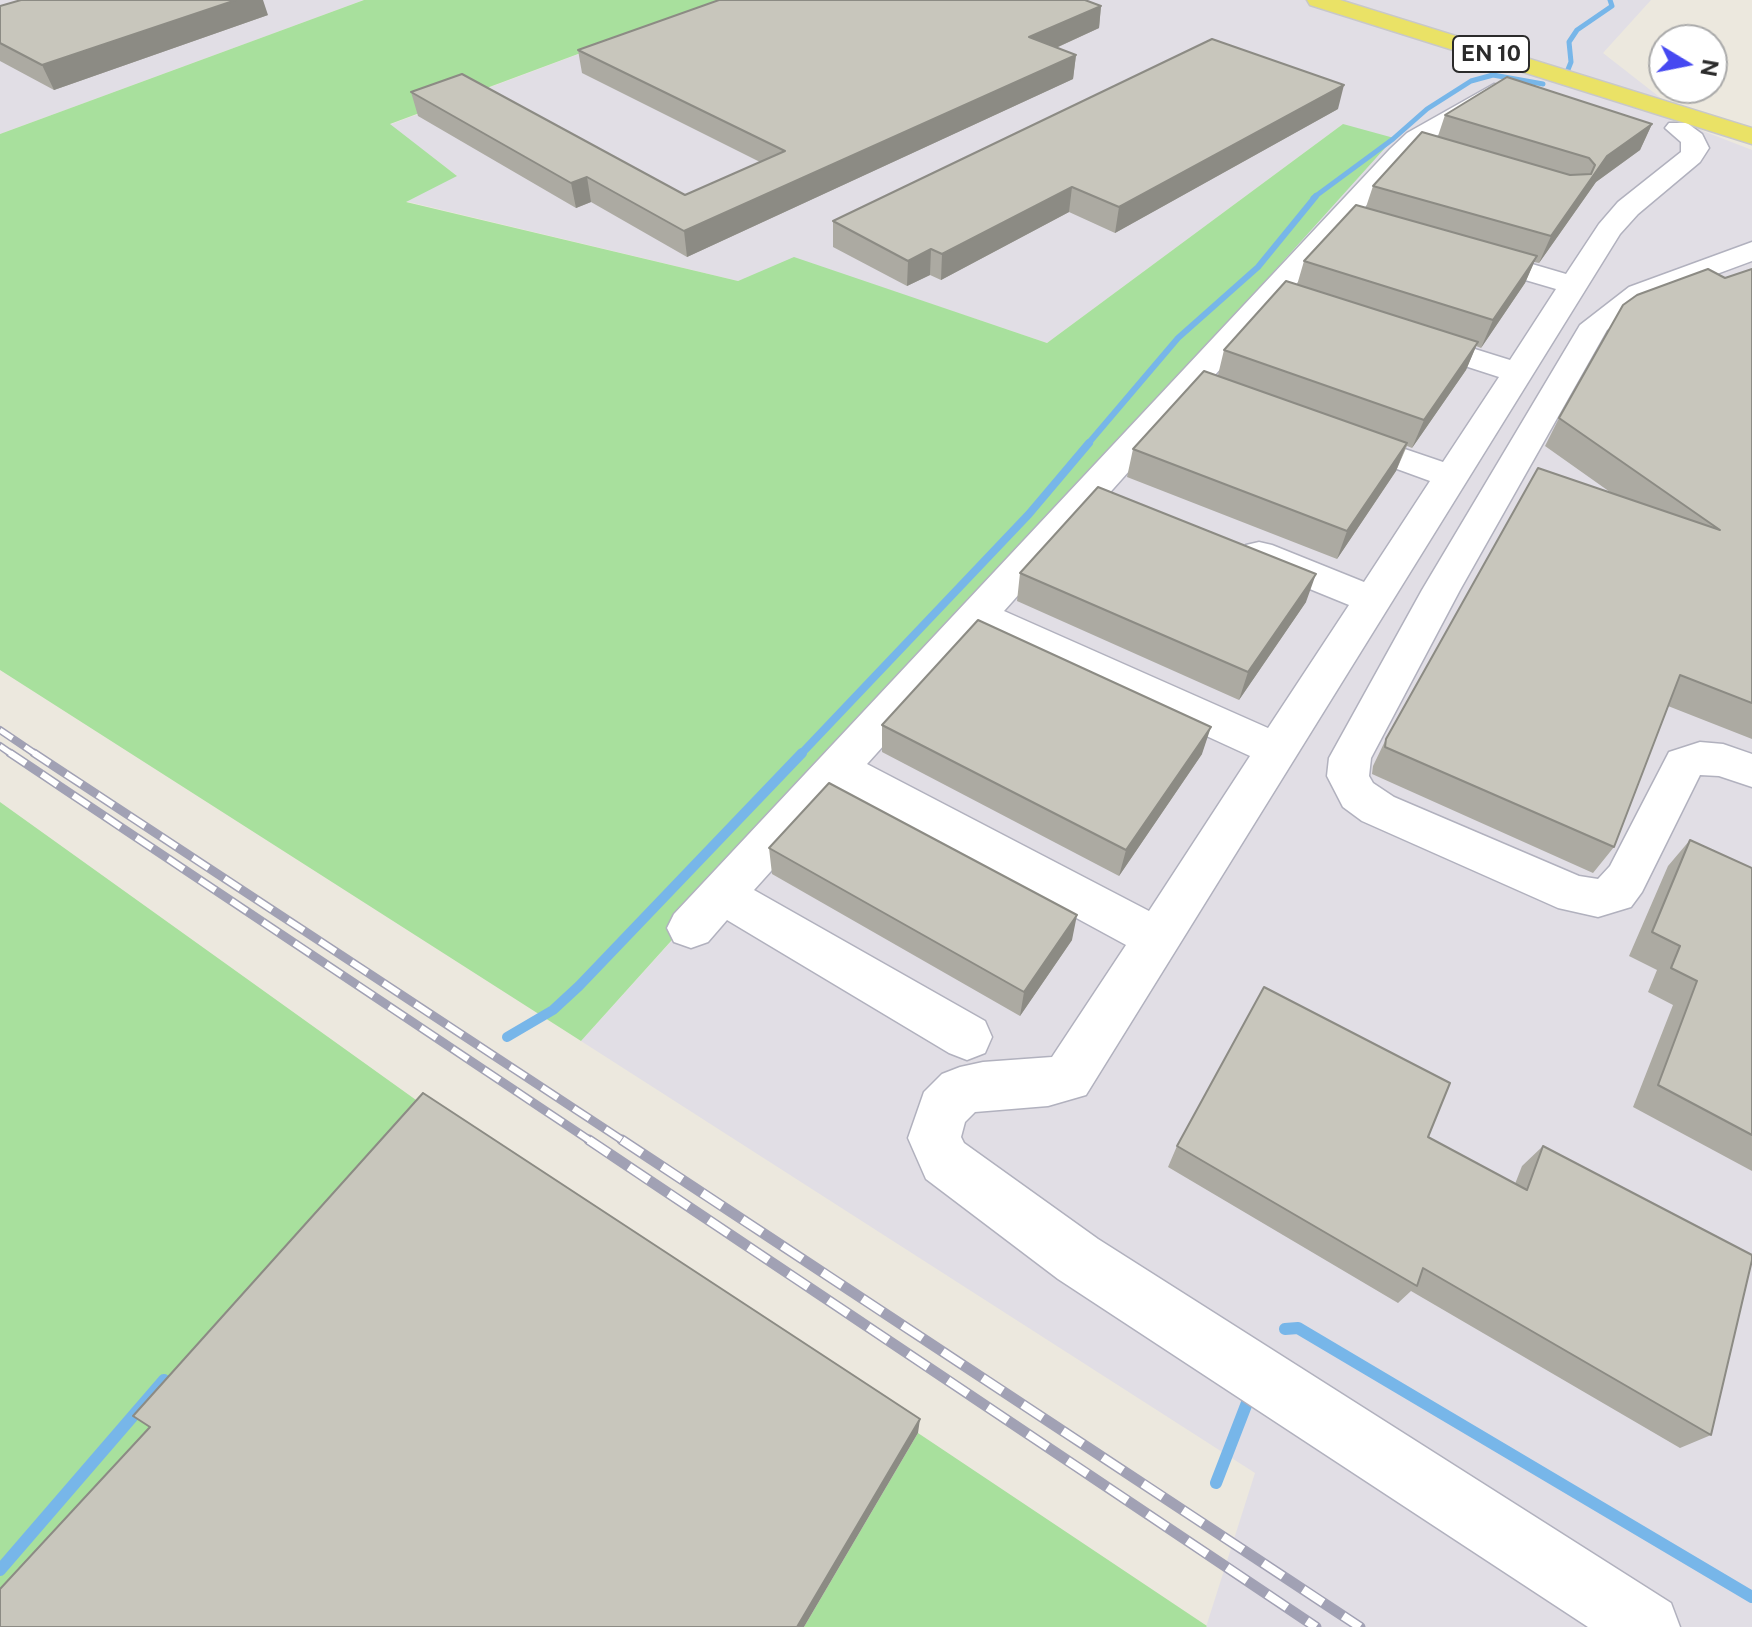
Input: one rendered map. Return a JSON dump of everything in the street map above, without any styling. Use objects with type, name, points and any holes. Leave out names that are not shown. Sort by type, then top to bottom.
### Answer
[{"type":"main road","name":"EN 10","points":[[1318,0],[1750,133]]},
{"type":"lane","points":[[691,928],[977,615],[1108,494],[1423,148],[1497,89],[1571,114],[1640,132]]},
{"type":"lane","points":[[1647,1627],[1078,1259],[945,1161],[934,1138],[942,1109],[960,1091],[1068,1078],[1619,218],[1691,157],[1696,148],[1693,139],[1678,128]]},
{"type":"lane","points":[[1443,247],[1574,285]]},
{"type":"lane","points":[[1752,251],[1639,293],[1595,325],[1418,632],[1350,758],[1348,776],[1358,795],[1378,809],[1574,894],[1598,898],[1615,893],[1626,879],[1684,764],[1700,758],[1723,760],[1752,771]]},
{"type":"lane","points":[[1388,331],[1519,373]]},
{"type":"lane","points":[[1321,430],[1453,477]]},
{"type":"lane","points":[[1226,541],[1374,600]]},
{"type":"lane","points":[[977,615],[1277,750]]},
{"type":"lane","points":[[837,768],[1157,938]]},
{"type":"lane","points":[[722,894],[967,1037]]},
{"type":"shaded area","points":[[0,0],[364,0],[0,134]]},
{"type":"shaded area","points":[[723,0],[1651,0],[1603,53],[1648,88],[1648,104],[1668,104],[1703,131],[1752,150],[1752,1627],[1206,1627],[1255,1473],[581,1041],[686,925],[1343,124],[1047,343],[794,258],[738,281],[405,201],[456,175],[389,125]]},
{"type":"green space","points":[[364,0],[723,0],[390,124],[457,176],[406,202],[738,281],[794,257],[1047,343],[1343,124],[1394,138],[581,1041],[0,670],[0,134]]},
{"type":"green space","points":[[0,802],[437,1115],[8,1627],[0,1627]]},
{"type":"green space","points":[[918,1433],[1207,1626],[804,1627]]},
{"type":"building","points":[[21,0],[236,0],[42,65],[0,43],[0,6]]},
{"type":"building","points":[[719,0],[1085,0],[1101,6],[1029,37],[1076,55],[684,231],[587,177],[571,183],[411,92],[462,74],[685,195],[785,151],[578,50]]},
{"type":"building","points":[[1212,39],[1344,85],[1119,207],[1072,187],[942,254],[931,249],[908,261],[833,221]]},
{"type":"building","points":[[1507,77],[1652,124],[1607,156],[1551,236],[1373,186],[1422,132],[1570,175],[1591,174],[1595,165],[1589,158],[1445,115]]},
{"type":"building","points":[[1356,205],[1537,256],[1493,320],[1304,261]]},
{"type":"building","points":[[1708,269],[1725,278],[1752,269],[1752,703],[1680,675],[1614,847],[1385,747],[1386,739],[1538,468],[1720,530],[1559,418],[1623,305],[1637,295]]},
{"type":"building","points":[[1286,281],[1478,342],[1424,420],[1224,350]]},
{"type":"building","points":[[1204,371],[1407,443],[1347,531],[1133,449]]},
{"type":"building","points":[[1098,487],[1316,574],[1248,672],[1020,573]]},
{"type":"building","points":[[978,620],[1211,727],[1126,850],[882,725]]},
{"type":"building","points":[[829,783],[1077,915],[1024,992],[769,848]]},
{"type":"building","points":[[1690,840],[1752,868],[1752,1135],[1658,1085],[1697,981],[1671,968],[1680,946],[1652,932]]},
{"type":"building","points":[[1264,987],[1450,1083],[1428,1137],[1527,1190],[1543,1146],[1752,1255],[1711,1435],[1423,1268],[1417,1286],[1177,1146]]},
{"type":"building","points":[[423,1093],[920,1419],[797,1627],[0,1627],[0,1589],[150,1427],[133,1416]]},
{"type":"waterway","points":[[1567,72],[1571,62],[1569,42],[1577,30],[1612,6],[1610,0]]},
{"type":"waterway","points":[[1313,198],[1393,139],[1427,109],[1471,81],[1493,75],[1543,84]]},
{"type":"waterway","points":[[1087,445],[1178,338],[1258,267],[1316,196]]},
{"type":"waterway","points":[[800,755],[1029,514],[1089,443]]},
{"type":"waterway","points":[[507,1037],[553,1010],[579,986],[802,753]]},
{"type":"waterway","points":[[1285,1329],[1298,1328],[1752,1597]]},
{"type":"waterway","points":[[0,1570],[164,1380]]},
{"type":"waterway","points":[[1216,1483],[1250,1395]]},
{"type":"railway","points":[[0,730],[36,754]]},
{"type":"railway","points":[[0,746],[13,755]]},
{"type":"railway","points":[[10,753],[592,1142]]},
{"type":"railway","points":[[36,754],[625,1142]]},
{"type":"railway","points":[[589,1140],[1316,1627]]},
{"type":"railway","points":[[622,1140],[1360,1627]]}]
